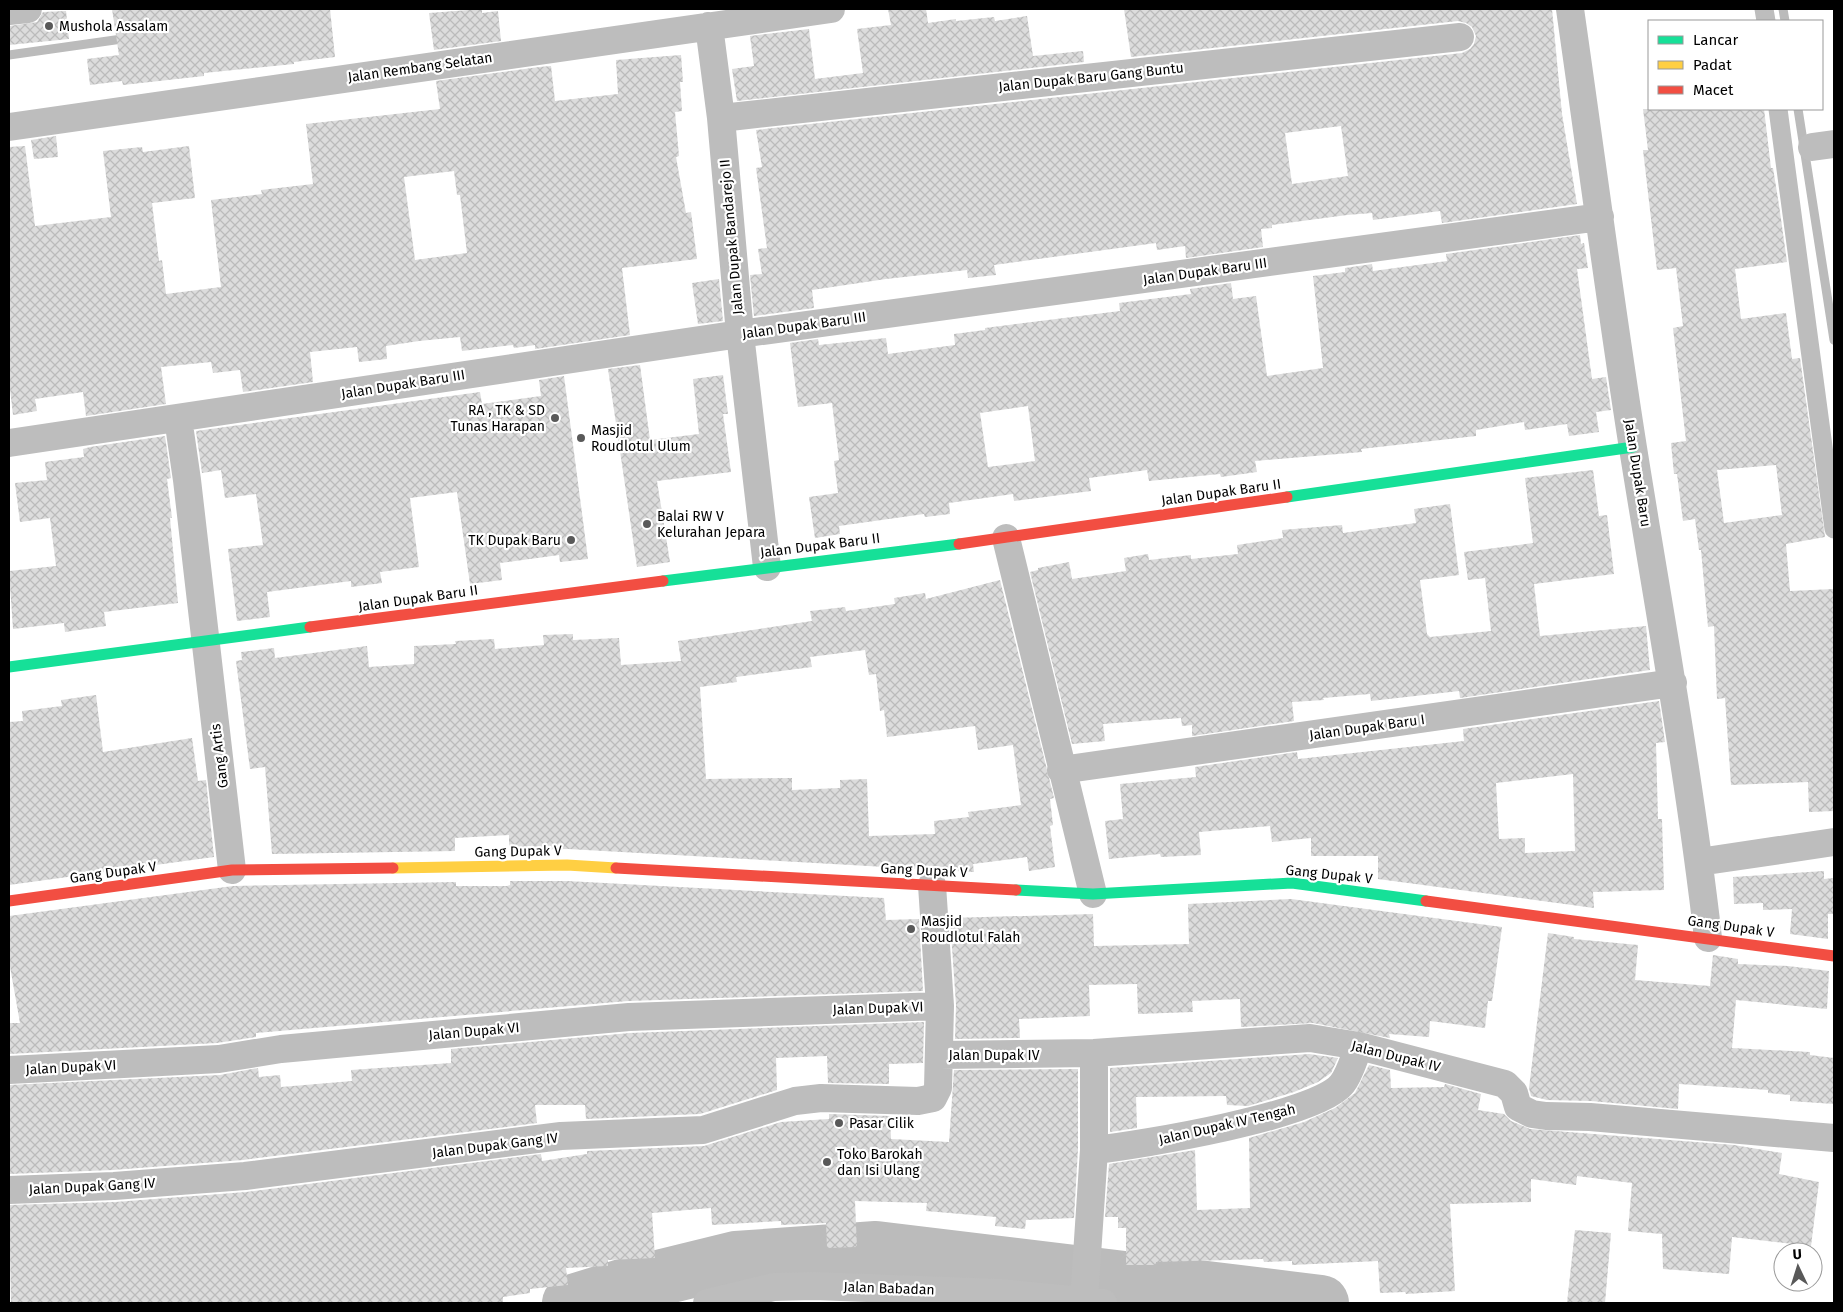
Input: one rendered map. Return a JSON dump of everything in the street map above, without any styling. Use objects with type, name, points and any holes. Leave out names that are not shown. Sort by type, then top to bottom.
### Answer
[{"type":"street","points":[[9,11],[28,9]]},
{"type":"street","name":"Jalan Rembang Selatan","points":[[9,127],[830,9]]},
{"type":"street","name":"Jalan Dupak Baru","points":[[1570,9],[1633,448],[1673,683],[1708,938]]},
{"type":"street","name":"Jalan Dupak Bandarejo II","points":[[709,26],[721,118],[740,334],[767,567]]},
{"type":"street","name":"Jalan Dupak Baru Gang Buntu","points":[[721,118],[1460,37]]},
{"type":"street","name":"Jalan Dupak Baru III","points":[[9,443],[740,334],[1600,217]]},
{"type":"street","name":"Gang Artis","points":[[178,418],[187,480],[232,870]]},
{"type":"street","name":"Jalan Dupak Baru II","points":[[9,667],[767,567],[1006,538],[1633,448]]},
{"type":"street","points":[[1006,538],[1061,770],[1093,894]]},
{"type":"street","name":"Jalan Dupak Baru I","points":[[1061,770],[1673,683]]},
{"type":"street","points":[[1699,862],[1834,842]]},
{"type":"street","name":"Gang Dupak V","points":[[9,901],[232,870],[567,865],[1093,894],[1292,883],[1834,956]]},
{"type":"street","points":[[932,885],[940,1006],[940,1055]]},
{"type":"street","name":"Jalan Dupak VI","points":[[9,1070],[219,1059],[281,1049],[629,1017],[940,1006]]},
{"type":"street","name":"Jalan Dupak IV","points":[[940,1055],[1094,1053],[1310,1038],[1359,1046],[1505,1084],[1514,1093],[1518,1107],[1532,1114],[1590,1117],[1834,1138]]},
{"type":"street","name":"Jalan Dupak IV Tengah","points":[[1094,1150],[1206,1131],[1298,1109],[1330,1095],[1342,1084],[1359,1046]]},
{"type":"street","points":[[1090,1300],[1089,1247],[1094,1150],[1094,1053]]},
{"type":"street","name":"Jalan Dupak Gang IV","points":[[9,1190],[114,1186],[244,1176],[561,1136],[703,1130],[796,1101],[821,1098],[925,1101],[936,1095],[940,1055]]},
{"type":"street","name":"Jalan Babadan","points":[[707,1303],[776,1295],[814,1286],[1001,1298],[1090,1300]]},
{"type":"lane","points":[[1778,110],[1834,528]]},
{"type":"building","points":[[112,9],[330,9],[335,57],[294,62],[294,64],[204,73],[204,76],[123,85],[122,81],[90,85],[87,59],[119,55]]},
{"type":"building","points":[[482,9],[482,13],[498,11],[501,41],[434,50],[429,13]]},
{"type":"building","points":[[888,9],[926,9],[928,23],[994,17],[995,21],[1027,16],[1033,56],[1083,51],[1084,62],[737,101],[732,69],[754,66],[750,36],[809,29],[815,79],[863,73],[857,29],[891,25]]},
{"type":"building","points":[[1124,9],[1552,9],[1562,114],[1577,204],[1442,223],[1440,211],[1373,220],[1372,213],[1347,215],[1272,225],[1272,228],[1261,229],[1263,247],[1186,258],[1185,246],[1157,250],[1156,243],[994,265],[996,275],[968,278],[967,270],[886,279],[812,290],[814,308],[754,316],[750,275],[762,274],[758,249],[767,248],[756,168],[762,167],[756,130],[1462,53],[1470,49],[1474,44],[1476,36],[1472,27],[1458,21],[1131,57]],"holes":[[[1341,126],[1348,176],[1292,184],[1285,133]]]},
{"type":"building","name":"Mushola Assalam","points":[[66,11],[69,39],[9,45],[9,26],[37,22],[43,12]]},
{"type":"building","points":[[681,55],[683,82],[680,82],[682,111],[675,112],[679,156],[676,157],[686,213],[691,212],[697,259],[622,268],[630,335],[535,349],[535,345],[514,348],[513,345],[462,351],[460,337],[419,341],[386,346],[387,359],[359,362],[357,347],[310,352],[313,382],[243,392],[240,370],[213,373],[211,362],[161,367],[166,404],[86,416],[83,392],[35,399],[37,411],[13,415],[9,380],[9,147],[25,146],[35,226],[111,217],[103,151],[142,147],[143,152],[189,146],[195,198],[152,203],[159,261],[162,260],[166,294],[221,287],[211,200],[262,194],[261,190],[313,184],[306,124],[440,109],[436,81],[539,67],[551,66],[555,101],[618,94],[616,60]],"holes":[[[454,171],[457,195],[460,195],[467,253],[415,260],[404,177]]]},
{"type":"building","points":[[1643,109],[1764,110],[1771,168],[1773,168],[1787,262],[1735,269],[1741,319],[1786,313],[1792,359],[1800,358],[1825,537],[1786,544],[1790,591],[1834,589],[1834,811],[1809,812],[1808,782],[1731,785],[1725,698],[1717,699],[1714,626],[1708,627],[1701,550],[1699,550],[1695,519],[1683,521],[1677,474],[1674,474],[1671,443],[1686,441],[1673,328],[1683,326],[1676,268],[1657,270],[1643,150],[1648,150]],"holes":[[[1776,465],[1782,515],[1724,523],[1717,470]]]},
{"type":"building","points":[[56,136],[58,157],[34,159],[31,140]]},
{"type":"building","points":[[1580,235],[1581,244],[1584,243],[1588,268],[1577,269],[1592,379],[1606,377],[1611,410],[1596,412],[1599,432],[1569,436],[1567,424],[1525,430],[1524,422],[1476,430],[1476,436],[1361,449],[1362,452],[1255,461],[1257,472],[1221,477],[1220,474],[1149,481],[1147,470],[1089,478],[1091,491],[1014,501],[1013,494],[949,503],[950,514],[925,517],[924,514],[839,526],[840,534],[815,538],[809,497],[838,493],[834,461],[839,460],[832,403],[798,407],[790,343],[818,339],[819,345],[886,338],[888,354],[955,345],[954,334],[985,330],[985,328],[1120,311],[1119,303],[1191,294],[1190,289],[1231,283],[1233,299],[1256,296],[1267,376],[1323,368],[1313,276],[1345,272],[1345,268],[1372,264],[1373,271],[1447,261],[1446,254]],"holes":[[[1028,406],[1035,461],[988,467],[980,413]]]},
{"type":"building","points":[[719,279],[723,321],[698,324],[692,283]]},
{"type":"building","points":[[640,365],[650,440],[699,434],[693,379],[723,375],[728,414],[723,414],[731,472],[657,481],[670,562],[637,567],[608,369]]},
{"type":"building","points":[[564,376],[588,559],[560,562],[559,555],[500,563],[502,580],[470,584],[457,492],[410,498],[419,567],[380,572],[382,583],[351,587],[351,581],[267,592],[270,617],[237,621],[228,549],[263,545],[256,494],[225,498],[221,470],[202,473],[196,431],[480,392],[482,404],[541,396],[539,380]]},
{"type":"building","points":[[165,436],[171,478],[167,479],[172,518],[170,518],[178,603],[104,612],[106,626],[65,632],[64,623],[13,629],[9,571],[56,566],[50,518],[20,522],[15,483],[47,480],[45,462],[84,457],[83,449]]},
{"type":"building","points":[[1593,470],[1599,516],[1607,515],[1614,574],[1534,584],[1540,636],[1646,626],[1650,670],[1460,698],[1459,691],[1371,701],[1370,694],[1292,702],[1294,721],[1192,736],[1192,725],[1182,726],[1181,718],[1103,724],[1105,741],[1072,744],[1030,572],[1038,570],[1038,568],[1069,562],[1072,579],[1126,571],[1124,558],[1148,554],[1149,560],[1191,555],[1191,559],[1238,554],[1237,545],[1283,538],[1282,530],[1342,525],[1343,533],[1416,523],[1414,509],[1450,504],[1459,575],[1420,580],[1427,634],[1430,637],[1491,631],[1485,578],[1468,580],[1464,552],[1533,543],[1525,478]]},
{"type":"building","points":[[1000,580],[1054,798],[1050,799],[1053,825],[1050,826],[1055,867],[1029,871],[1027,857],[973,864],[974,872],[568,849],[509,850],[509,835],[455,838],[455,851],[272,854],[265,767],[250,769],[236,661],[242,660],[241,652],[274,648],[275,658],[367,646],[369,667],[414,664],[414,646],[456,644],[455,641],[494,639],[495,649],[544,645],[543,635],[573,634],[573,640],[619,638],[621,665],[681,661],[678,641],[812,621],[810,611],[845,607],[846,611],[895,604],[894,598],[925,593],[926,599]],"holes":[[[865,650],[869,675],[876,674],[880,711],[884,710],[887,737],[975,726],[978,750],[1013,745],[1021,805],[968,812],[969,817],[934,821],[935,834],[869,836],[867,779],[840,780],[840,788],[792,790],[792,778],[706,779],[700,687],[737,682],[736,677],[812,667],[810,657]]]},
{"type":"building","points":[[96,695],[103,752],[192,738],[198,781],[206,780],[214,857],[9,885],[9,722],[23,721],[22,711],[62,706],[61,700]]},
{"type":"building","points":[[1659,701],[1665,742],[1656,743],[1658,819],[1662,819],[1664,890],[1593,892],[1594,908],[1378,879],[1378,856],[1311,856],[1311,838],[1272,842],[1270,826],[1199,832],[1201,855],[1161,857],[1160,854],[1109,859],[1105,821],[1123,819],[1120,784],[1196,777],[1195,767],[1297,752],[1298,759],[1464,741],[1463,729]],"holes":[[[1573,774],[1575,851],[1525,853],[1525,838],[1499,839],[1496,783]]]},
{"type":"building","points":[[1824,871],[1824,879],[1834,878],[1834,914],[1828,914],[1828,939],[1790,934],[1792,909],[1763,910],[1763,903],[1734,904],[1733,877]]},
{"type":"building","points":[[510,881],[567,881],[884,898],[886,920],[919,919],[923,991],[628,1001],[256,1033],[256,1037],[217,1043],[9,1054],[9,1023],[20,1023],[9,961],[9,916],[233,886],[456,882],[456,886],[507,886],[510,885]]},
{"type":"building","points":[[1291,899],[1502,927],[1492,1001],[1488,1001],[1485,1028],[1430,1021],[1429,1037],[1389,1034],[1390,1038],[1313,1023],[1241,1027],[1240,999],[1192,1001],[1193,1012],[1138,1014],[1137,984],[1089,985],[1090,1016],[1019,1019],[1020,1038],[955,1039],[956,1005],[950,918],[1093,914],[1094,946],[1189,944],[1188,904]]},
{"type":"building","points":[[1548,933],[1574,937],[1574,939],[1638,945],[1635,980],[1710,986],[1713,955],[1738,959],[1738,964],[1788,966],[1829,971],[1827,1009],[1736,1000],[1732,1048],[1810,1052],[1810,1055],[1834,1058],[1834,1104],[1790,1101],[1790,1095],[1768,1093],[1768,1090],[1679,1084],[1678,1109],[1591,1101],[1547,1100],[1531,1096],[1529,1088]]},
{"type":"building","points":[[924,1022],[923,1063],[889,1064],[889,1084],[828,1083],[827,1056],[776,1058],[777,1090],[700,1114],[586,1119],[585,1105],[535,1105],[537,1123],[243,1160],[113,1170],[9,1174],[9,1085],[220,1075],[258,1068],[259,1077],[280,1075],[281,1087],[352,1081],[351,1070],[451,1063],[451,1049],[630,1033]]},
{"type":"building","points":[[1309,1054],[1338,1058],[1331,1073],[1318,1082],[1294,1092],[1248,1106],[1227,1105],[1226,1096],[1136,1097],[1137,1128],[1110,1132],[1110,1068]]},
{"type":"building","points":[[1369,1065],[1390,1070],[1391,1088],[1444,1087],[1445,1084],[1481,1094],[1478,1110],[1504,1114],[1511,1121],[1530,1129],[1734,1145],[1782,1153],[1779,1174],[1819,1182],[1812,1242],[1776,1242],[1732,1237],[1729,1274],[1663,1269],[1662,1234],[1628,1231],[1632,1183],[1577,1176],[1576,1185],[1531,1179],[1531,1202],[1450,1204],[1455,1291],[1406,1294],[1405,1292],[1380,1293],[1378,1261],[1292,1265],[1292,1261],[1264,1262],[1263,1259],[1156,1262],[1156,1265],[1126,1265],[1126,1228],[1118,1228],[1118,1217],[1105,1217],[1109,1164],[1195,1150],[1197,1210],[1250,1208],[1249,1138],[1304,1122],[1335,1108],[1355,1093]]},
{"type":"building","points":[[1078,1069],[1078,1149],[1074,1218],[1026,1220],[1025,1229],[995,1226],[996,1217],[926,1211],[927,1203],[855,1201],[857,1247],[827,1248],[826,1223],[781,1225],[781,1221],[712,1225],[711,1208],[652,1213],[655,1258],[608,1260],[608,1266],[566,1268],[568,1285],[530,1289],[530,1293],[503,1297],[503,1303],[11,1303],[9,1205],[115,1202],[246,1192],[541,1154],[542,1161],[587,1154],[587,1151],[704,1146],[781,1122],[829,1119],[829,1114],[890,1116],[891,1139],[949,1142],[954,1070]]},
{"type":"building","points":[[1575,1230],[1611,1233],[1605,1303],[1567,1303]]},
{"type":"waterway","points":[[1783,9],[1785,20]]},
{"type":"waterway","points":[[9,55],[129,38]]},
{"type":"waterway","points":[[1798,110],[1834,340]]},
{"type":"waterway","points":[[570,1303],[622,1287],[736,1259],[876,1249],[1321,1303]]},
{"type":"traffic: fast","points":[[1287,497],[1633,447]]},
{"type":"traffic: fast","points":[[663,581],[959,544]]},
{"type":"traffic: fast","points":[[9,667],[310,627]]},
{"type":"traffic: fast","points":[[1016,890],[1093,894],[1292,883],[1426,901]]},
{"type":"traffic: slow","points":[[393,868],[567,865],[616,868]]},
{"type":"traffic: jam","points":[[959,544],[1287,497]]},
{"type":"traffic: jam","points":[[310,627],[663,581]]},
{"type":"traffic: jam","points":[[9,901],[232,870],[393,868]]},
{"type":"traffic: jam","points":[[616,868],[1016,890]]},
{"type":"traffic: jam","points":[[1426,901],[1834,956]]},
{"type":"place","name":"Mushola Assalam","points":[[49,26]]},
{"type":"place","name":"RA , TK & SD Tunas Harapan","points":[[555,418]]},
{"type":"place","name":"Masjid Roudlotul Ulum","points":[[581,438]]},
{"type":"place","name":"Balai RW V Kelurahan Jepara","points":[[647,524]]},
{"type":"place","name":"TK Dupak Baru","points":[[571,540]]},
{"type":"place","name":"Masjid Roudlotul Falah","points":[[911,929]]},
{"type":"place","name":"Pasar Cilik","points":[[839,1123]]},
{"type":"place","name":"Toko Barokah dan Isi Ulang","points":[[827,1162]]}]
